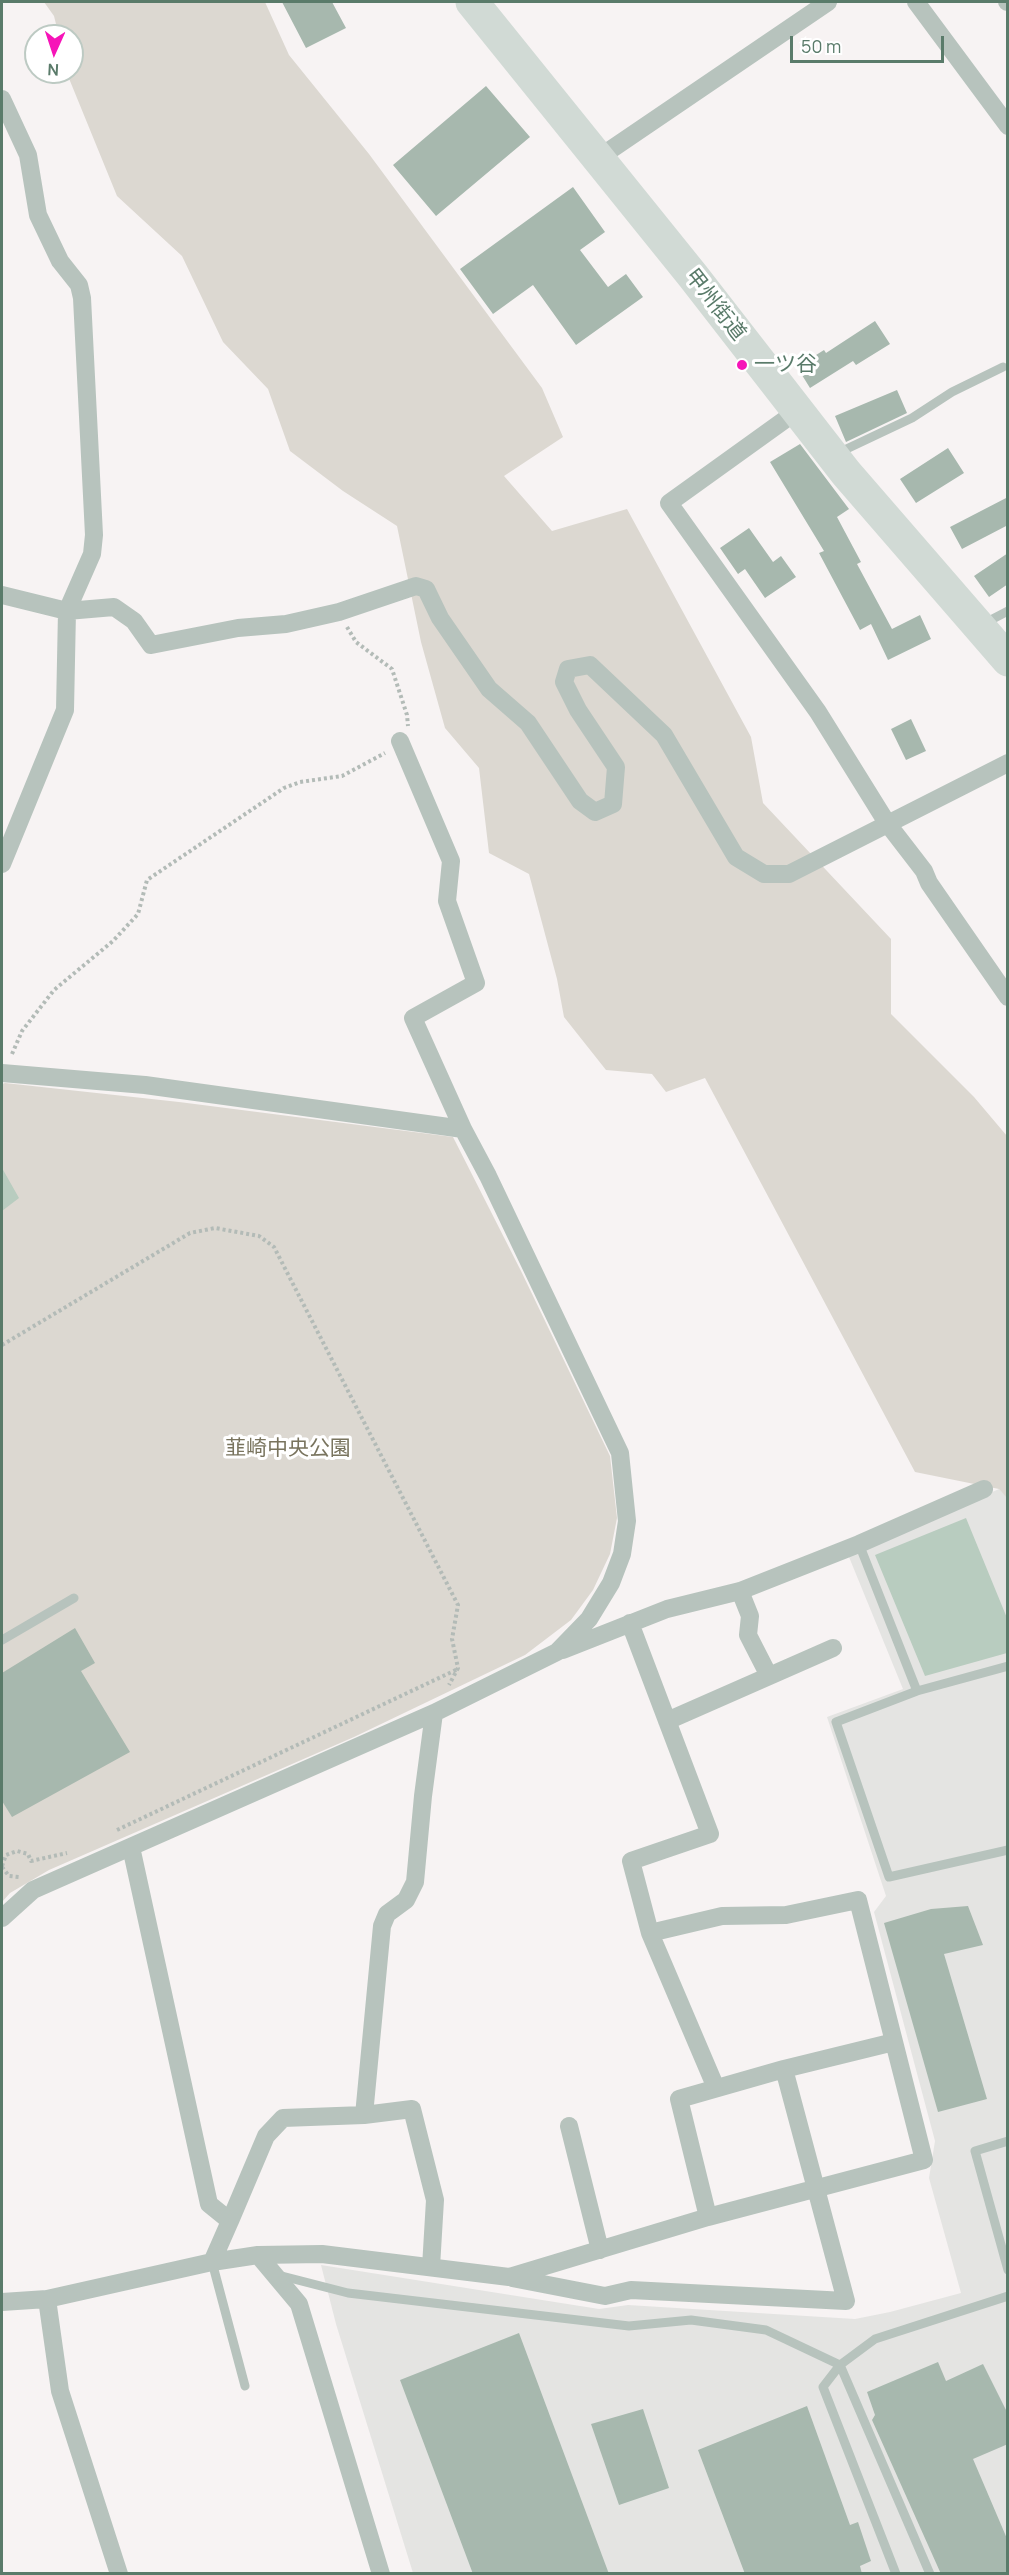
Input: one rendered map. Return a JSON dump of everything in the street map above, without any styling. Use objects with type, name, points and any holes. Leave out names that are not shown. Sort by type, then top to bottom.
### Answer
[{"type":"highway","name":"甲州街道","points":[[472,2],[693,276],[796,411],[977,627],[1008,660]]},
{"type":"street","points":[[597,159],[828,2]]},
{"type":"street","points":[[917,2],[1008,126]]},
{"type":"street","points":[[2,99],[28,155],[38,215],[60,261],[79,285],[82,298],[94,535],[92,554],[68,611],[65,710],[2,864]]},
{"type":"street","points":[[796,411],[669,503],[818,712],[887,823],[924,871],[929,883],[1008,997]]},
{"type":"street","points":[[2,595],[68,611],[114,607],[134,621],[151,645],[238,628],[286,624],[339,612],[416,586],[426,589],[440,618],[489,689],[528,723],[580,801],[595,812],[613,804],[616,767],[578,710],[564,682],[568,669],[590,665],[664,735],[736,858],[764,874],[789,874],[1008,763]]},
{"type":"street","points":[[400,741],[451,861],[447,901],[476,984],[413,1018],[463,1129],[488,1176],[620,1453],[627,1521],[622,1554],[611,1583],[589,1619],[557,1652]]},
{"type":"street","points":[[3,1072],[145,1085],[427,1122],[463,1129]]},
{"type":"street","points":[[427,1122],[452,1102]]},
{"type":"street","points":[[2,1918],[33,1890],[434,1713],[557,1652],[667,1609],[740,1591],[859,1544],[984,1489]]},
{"type":"street","points":[[740,1591],[750,1616],[748,1635],[769,1676]]},
{"type":"street","points":[[630,1623],[710,1834],[631,1861],[650,1933],[716,2088]]},
{"type":"street","points":[[667,1721],[833,1648]]},
{"type":"street","points":[[364,2115],[382,1926],[387,1914],[406,1900],[415,1882],[434,1713]]},
{"type":"street","points":[[131,1847],[209,2204],[230,2221]]},
{"type":"street","points":[[509,2277],[708,2217],[924,2160],[858,1900],[786,1915],[722,1916],[650,1933]]},
{"type":"street","points":[[708,2217],[679,2099],[784,2069],[894,2042]]},
{"type":"street","points":[[2,2302],[47,2299],[212,2262],[258,2255],[322,2254],[509,2277],[606,2296],[631,2290],[846,2301],[784,2069]]},
{"type":"street","points":[[212,2262],[266,2136],[283,2118],[364,2115],[412,2109],[435,2200],[431,2267]]},
{"type":"street","points":[[569,2126],[600,2250]]},
{"type":"street","points":[[258,2255],[299,2304],[381,2574]]},
{"type":"street","points":[[47,2299],[60,2391],[119,2574]]},
{"type":"lane","points":[[832,455],[912,418],[952,392],[1003,367]]},
{"type":"lane","points":[[977,627],[1008,611]]},
{"type":"lane","points":[[859,1544],[917,1691]]},
{"type":"lane","points":[[2,1640],[74,1598]]},
{"type":"lane","points":[[1008,1666],[917,1691],[836,1722],[889,1877],[1008,1850]]},
{"type":"lane","points":[[1008,2141],[975,2151],[1003,2237],[1008,2270]]},
{"type":"lane","points":[[212,2262],[245,2386]]},
{"type":"lane","points":[[275,2275],[348,2293],[629,2326],[691,2320],[766,2330],[840,2365],[930,2574]]},
{"type":"lane","points":[[896,2574],[823,2387],[840,2365],[875,2339],[1008,2296]]},
{"type":"path","points":[[3,1072],[22,1031],[54,990],[113,941],[138,914],[147,880],[285,788],[300,782],[342,776],[395,747],[409,730],[408,716],[392,669],[356,642],[339,612]]},
{"type":"path","points":[[2,1345],[190,1233],[215,1228],[259,1236],[274,1247],[458,1605],[452,1639],[458,1668],[434,1713]]},
{"type":"path","points":[[114,1831],[458,1668]]},
{"type":"path","points":[[26,1874],[17,1878],[9,1876],[2,1867],[2,1861],[16,1851],[28,1854],[32,1861],[31,1868]]},
{"type":"path","points":[[32,1861],[70,1852]]},
{"type":"shaded area","points":[[2,1168],[19,1198],[2,1211]]},
{"type":"shaded area","points":[[999,1489],[1008,1498],[1007,2573],[413,2573],[336,2324],[321,2265],[599,2309],[628,2305],[855,2319],[961,2293],[929,2178],[935,2141],[874,1912],[886,1896],[827,1717],[903,1689],[849,1557]]},
{"type":"shaded area","points":[[966,1518],[1007,1618],[1007,1653],[925,1676],[875,1555]]},
{"type":"green space","points":[[44,2],[265,2],[289,55],[369,154],[542,388],[563,437],[504,476],[552,531],[627,509],[751,737],[763,803],[891,939],[891,1014],[974,1097],[1007,1136],[1007,1498],[999,1489],[915,1472],[705,1078],[666,1092],[652,1074],[606,1070],[564,1017],[557,979],[529,874],[489,853],[479,768],[445,728],[421,642],[397,526],[343,491],[290,451],[268,389],[223,342],[182,256],[117,196],[71,84],[84,84],[84,24],[56,24],[54,16]]},
{"type":"green space","name":"韮崎中央公園","points":[[2,1084],[179,1102],[453,1137],[521,1271],[610,1456],[617,1518],[610,1554],[593,1590],[571,1620],[525,1655],[354,1737],[49,1870],[10,1893],[2,1902]]},
{"type":"building","points":[[282,2],[332,2],[346,28],[306,48]]},
{"type":"building","points":[[486,86],[530,137],[436,216],[393,165]]},
{"type":"building","points":[[573,187],[605,232],[580,250],[608,287],[626,274],[643,297],[576,345],[533,285],[493,314],[460,269]]},
{"type":"building","points":[[875,321],[890,344],[856,365],[853,361],[810,388],[797,367],[824,350],[826,353]]},
{"type":"building","points":[[897,390],[907,413],[846,442],[835,416]]},
{"type":"building","points":[[800,444],[849,509],[837,517],[861,562],[857,564],[892,629],[920,615],[931,639],[888,660],[871,624],[860,630],[819,553],[824,551],[770,462]]},
{"type":"building","points":[[948,448],[964,473],[916,503],[900,479]]},
{"type":"building","points":[[1008,497],[1008,525],[962,549],[950,527]]},
{"type":"building","points":[[749,528],[773,562],[781,556],[796,577],[765,598],[745,569],[738,574],[720,548]]},
{"type":"building","points":[[1008,553],[1008,584],[989,597],[974,576]]},
{"type":"building","points":[[911,719],[926,751],[906,760],[891,729]]},
{"type":"building","points":[[75,1628],[95,1663],[81,1671],[130,1752],[12,1817],[2,1801],[2,1673]]},
{"type":"building","points":[[968,1906],[983,1945],[944,1954],[987,2099],[938,2112],[884,1923],[931,1909]]},
{"type":"building","points":[[519,2333],[609,2574],[473,2574],[400,2380]]},
{"type":"building","points":[[938,2362],[946,2381],[983,2364],[1008,2414],[1008,2444],[973,2459],[1008,2541],[1008,2574],[941,2574],[872,2420],[875,2415],[867,2392]]},
{"type":"building","points":[[807,2406],[850,2525],[858,2522],[871,2561],[860,2566],[862,2574],[745,2574],[698,2450]]},
{"type":"building","points":[[643,2409],[669,2488],[619,2505],[591,2424]]},
{"type":"place","name":"一ツ谷","points":[[742,365]]}]
